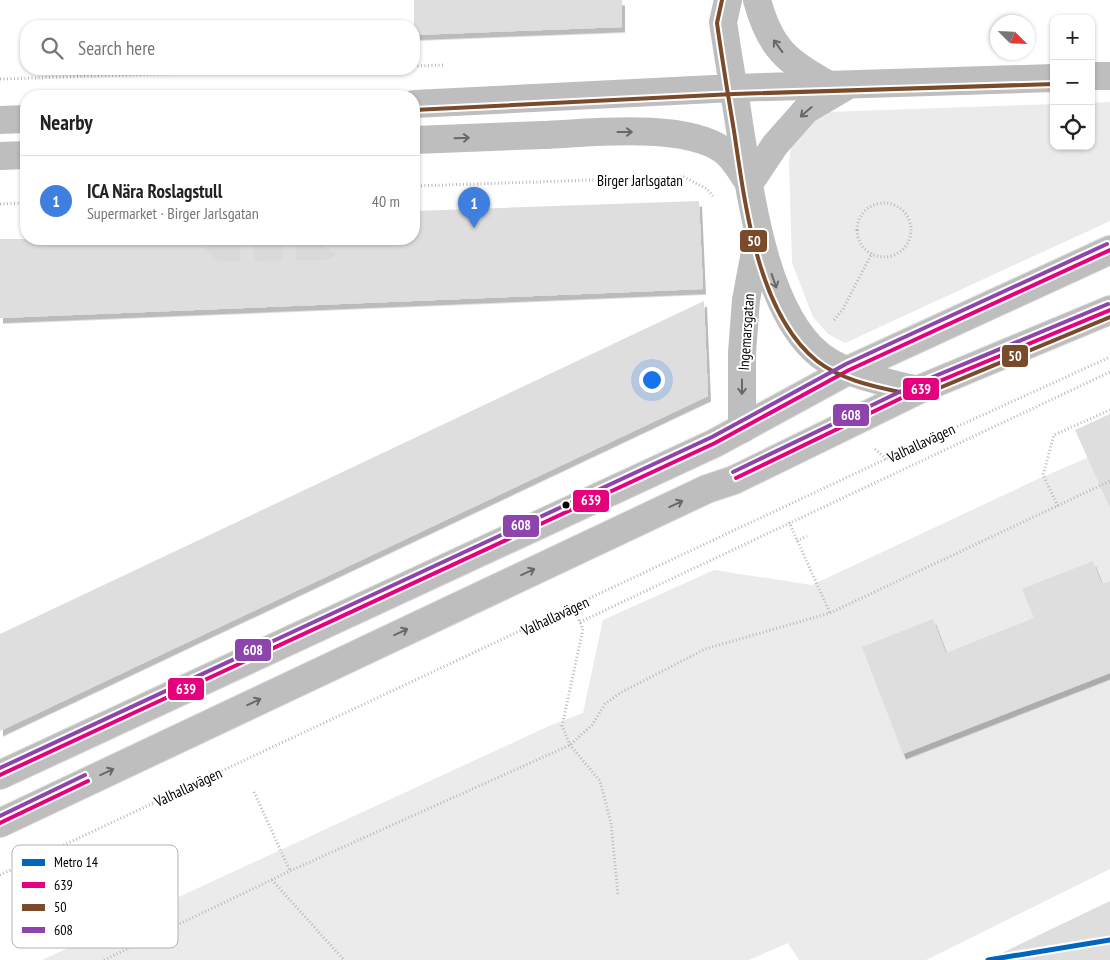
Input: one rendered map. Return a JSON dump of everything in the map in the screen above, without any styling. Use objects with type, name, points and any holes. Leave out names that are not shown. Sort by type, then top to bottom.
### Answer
[{"type":"main road","name":"Ingemarsgatan","points":[[728,0],[723,22],[748,184],[759,234],[782,302],[795,327],[822,357],[849,370],[918,390]]},
{"type":"main road","points":[[757,0],[762,20],[776,45],[793,65],[838,86]]},
{"type":"main road","points":[[1095,76],[1110,76]]},
{"type":"main road","points":[[420,104],[734,88],[1050,78]]},
{"type":"main road","points":[[420,140],[623,132],[672,133],[696,138],[724,150],[738,166],[748,184],[775,145],[806,110],[838,86]]},
{"type":"main road","points":[[0,120],[20,119]]},
{"type":"main road","points":[[0,156],[20,155]]},
{"type":"main road","name":"Ingemarsgatan","points":[[742,429],[742,353],[746,300],[759,234]]},
{"type":"main road","points":[[0,775],[742,429],[849,370],[1110,250]]},
{"type":"main road","points":[[0,823],[518,577],[707,489],[734,480],[918,390],[1110,310]]},
{"type":"path","points":[[0,79],[128,75]]},
{"type":"path","name":"Birger Jarlsgatan","points":[[420,186],[684,177],[707,189],[717,202]]},
{"type":"path","points":[[885,202],[897,206],[906,213],[911,224],[908,242],[905,247],[895,254],[884,256],[872,253],[863,246],[858,235],[858,223],[864,212],[873,205],[885,202]]},
{"type":"path","points":[[0,204],[20,203]]},
{"type":"path","points":[[830,324],[843,309],[872,253]]},
{"type":"path","name":"Valhallavägen","points":[[64,845],[886,459],[1110,357]]},
{"type":"path","points":[[580,622],[1110,372]]},
{"type":"path","points":[[1058,506],[1043,475],[1054,435],[1110,410]]},
{"type":"path","points":[[847,424],[886,459]]},
{"type":"path","points":[[178,925],[290,871],[570,745],[592,725],[605,704],[620,693],[705,649],[830,613],[1110,481]]},
{"type":"path","points":[[789,522],[830,613]]},
{"type":"path","points":[[797,541],[807,536]]},
{"type":"path","points":[[573,607],[583,629],[562,726],[570,745],[600,781],[611,823],[618,895]]},
{"type":"path","points":[[254,792],[290,871]]},
{"type":"path","name":"Valhallavägen","points":[[0,875],[12,869]]},
{"type":"path","points":[[272,880],[344,960]]},
{"type":"path","points":[[104,960],[129,948]]},
{"type":"shaded area","points":[[1110,102],[1110,221],[845,343],[828,334],[813,317],[792,263],[789,163],[791,147],[810,120],[827,112],[1050,104],[1050,150],[1095,150],[1095,103]]},
{"type":"shaded area","points":[[1110,448],[1110,869],[926,960],[799,960],[788,943],[749,960],[42,960],[68,948],[178,948],[178,897],[549,726],[583,713],[603,620],[714,570],[812,585],[1038,479]]},
{"type":"building","points":[[414,0],[622,0],[622,27],[420,35],[420,20],[414,20]]},
{"type":"building","points":[[699,201],[703,289],[0,318],[0,239],[20,239],[20,245],[420,245],[420,211]]},
{"type":"building","points":[[704,301],[708,396],[0,731],[0,634]]},
{"type":"building","points":[[1110,414],[1110,508],[1075,430]]},
{"type":"building","points":[[1093,561],[1102,584],[1110,581],[1110,673],[903,754],[862,647],[933,619],[946,653],[1034,618],[1022,589]]},
{"type":"building","points":[[1110,901],[1110,960],[987,960]]},
{"type":"tunnel","points":[[221,245],[223,247],[325,245]]},
{"type":"metro line","name":"14","points":[[988,960],[1110,940]]},
{"type":"transit line","name":"50","points":[[722,0],[717,23],[743,191],[757,255],[767,286],[780,315],[797,340],[817,361],[828,368],[852,380],[917,396]]},
{"type":"transit line","name":"50","points":[[420,110],[734,94],[1050,84]]},
{"type":"transit line","name":"608","points":[[0,768],[712,437],[846,364],[1107,244]]},
{"type":"transit line","name":"639","points":[[0,775],[715,443],[849,370],[1110,250]]},
{"type":"transit line","name":"608","points":[[733,472],[916,384],[1108,304]]},
{"type":"transit line","name":"639","points":[[736,478],[918,390],[1110,310]]},
{"type":"transit line","name":"50","points":[[920,396],[1110,317]]},
{"type":"transit line","name":"608","points":[[0,816],[85,775]]},
{"type":"transit line","name":"639","points":[[0,823],[88,781]]},
{"type":"place","name":"ICA Nära Roslagstull","points":[[474,228]]}]
